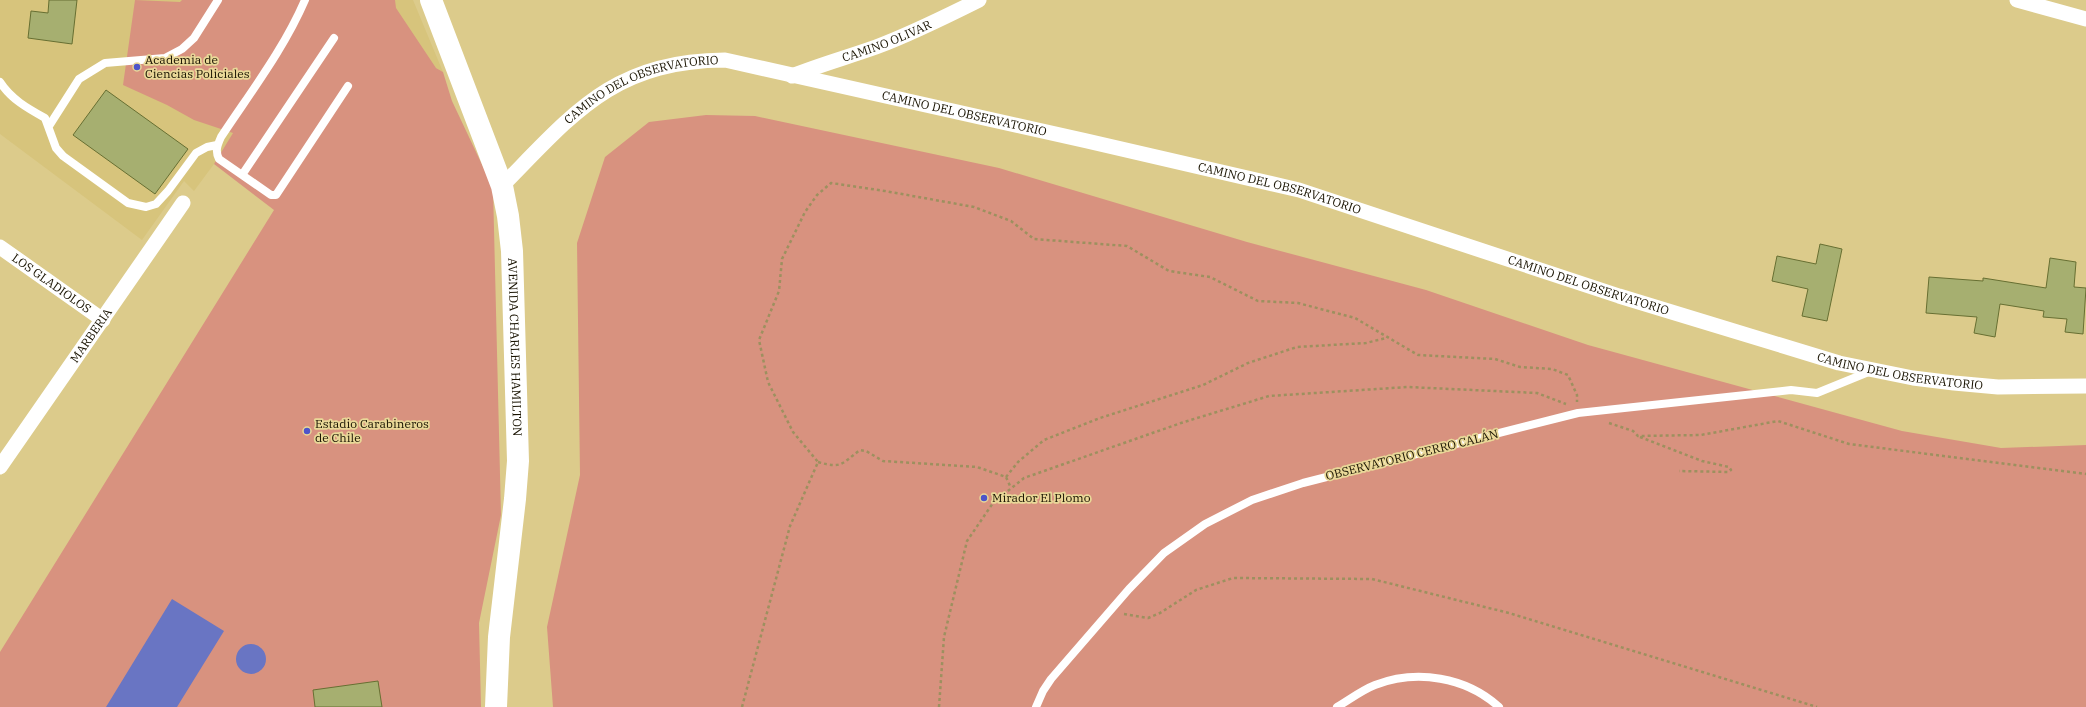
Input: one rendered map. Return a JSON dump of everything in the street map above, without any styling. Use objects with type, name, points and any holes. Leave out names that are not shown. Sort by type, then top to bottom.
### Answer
[{"type":"main road","name":"AVENIDA CHARLES HAMILTON","points":[[430,0],[502,186],[508,216],[514,292],[518,461],[499,637],[496,707]]},
{"type":"street","name":"CAMINO OLIVAR","points":[[792,76],[826,62],[875,48],[921,29],[979,0]]},
{"type":"street","points":[[2017,0],[2086,19]]},
{"type":"street","name":"CAMINO DEL OBSERVATORIO","points":[[502,186],[581,108],[618,83],[638,74],[680,62],[725,60],[1299,190],[1627,298],[1805,354],[1872,371],[1954,383],[1998,387],[2086,386]]},
{"type":"street","name":"MARBERIA","points":[[0,467],[183,203]]},
{"type":"street","name":"LOS GLADIOLOS","points":[[0,247],[103,320]]},
{"type":"lane","points":[[50,126],[79,79],[105,62],[165,58],[182,49],[194,38],[218,0]]},
{"type":"lane","points":[[305,0],[276,52],[217,145],[216,153],[219,159],[271,195],[276,195],[348,86]]},
{"type":"lane","points":[[242,175],[334,38]]},
{"type":"lane","points":[[0,82],[7,93],[24,106],[45,118],[50,126],[56,148],[63,156],[128,203],[146,207],[156,204],[168,191],[196,153],[207,147],[217,145]]},
{"type":"lane","name":"OBSERVATORIO CERRO CALÁN","points":[[1036,707],[1043,691],[1051,679],[1146,570],[1179,542],[1205,524],[1252,500],[1303,483],[1578,413],[1790,390],[1818,393],[1872,371]]},
{"type":"lane","points":[[1337,707],[1374,686],[1408,677],[1444,679],[1462,684],[1478,692],[1499,707]]},
{"type":"path","points":[[1011,488],[1006,477],[977,466],[883,461],[866,451],[860,450],[839,465],[834,466],[818,462],[793,432],[768,382],[759,340],[779,291],[782,259],[805,212],[817,195],[831,183],[885,190],[974,207],[1011,221],[1034,239],[1127,246],[1169,271],[1210,277],[1258,301],[1298,304],[1355,318],[1386,338],[1418,355],[1495,358],[1520,367],[1552,369],[1568,375],[1577,396],[1578,413]]},
{"type":"path","points":[[1006,477],[1018,462],[1044,440],[1100,418],[1203,385],[1248,363],[1297,348],[1366,343],[1386,338]]},
{"type":"path","points":[[940,707],[944,637],[967,541],[993,503],[1024,478],[1181,423],[1269,396],[1408,387],[1537,393],[1563,401],[1578,413]]},
{"type":"path","points":[[1638,436],[1701,435],[1778,421],[1849,444],[2086,474]]},
{"type":"path","points":[[1605,422],[1633,431],[1638,436],[1702,461],[1729,467],[1731,470],[1728,472],[1679,471]]},
{"type":"path","points":[[742,707],[790,526],[818,462]]},
{"type":"path","points":[[1113,609],[1127,615],[1148,618],[1160,613],[1196,590],[1233,578],[1372,579],[1509,613],[1817,707]]},
{"type":"shaded area","name":"Academia de Ciencias Policiales","points":[[0,0],[316,0],[214,164],[194,191],[184,181],[142,240],[0,134]]},
{"type":"shaded area","name":"Estadio Carabineros de Chile","points":[[135,0],[180,2],[182,0],[395,0],[396,8],[436,68],[443,72],[452,101],[493,188],[501,515],[479,623],[481,707],[0,707],[0,652],[274,210],[214,164],[233,133],[194,120],[167,105],[123,85]]},
{"type":"shaded area","points":[[319,0],[413,0],[443,72]]},
{"type":"shaded area","points":[[706,115],[755,116],[999,168],[1247,242],[1426,290],[1588,345],[1902,431],[2001,448],[2086,445],[2086,707],[553,707],[547,627],[580,475],[577,243],[605,157],[649,122]]},
{"type":"water","points":[[172,599],[224,631],[177,707],[106,707]]},
{"type":"water","points":[[251,644],[262,648],[266,659],[262,670],[251,674],[240,670],[236,659],[240,648]]},
{"type":"building","points":[[49,0],[77,0],[72,44],[28,38],[31,11],[48,13]]},
{"type":"building","points":[[106,90],[188,149],[155,194],[73,135]]},
{"type":"building","points":[[1820,244],[1842,249],[1827,321],[1802,316],[1808,289],[1772,281],[1777,256],[1816,264]]},
{"type":"building","points":[[2050,258],[2076,262],[2074,287],[2086,288],[2083,334],[2065,332],[2067,319],[2043,317],[2044,311],[2000,304],[1995,337],[1974,333],[1977,317],[1926,313],[1929,277],[1983,281],[1983,278],[2046,288]]},
{"type":"building","points":[[378,681],[382,707],[315,707],[313,690]]},
{"type":"place","name":"Academia de Ciencias Policiales","points":[[137,67]]},
{"type":"place","name":"Estadio Carabineros de Chile","points":[[307,431]]},
{"type":"place","name":"Mirador El Plomo","points":[[984,498]]}]
